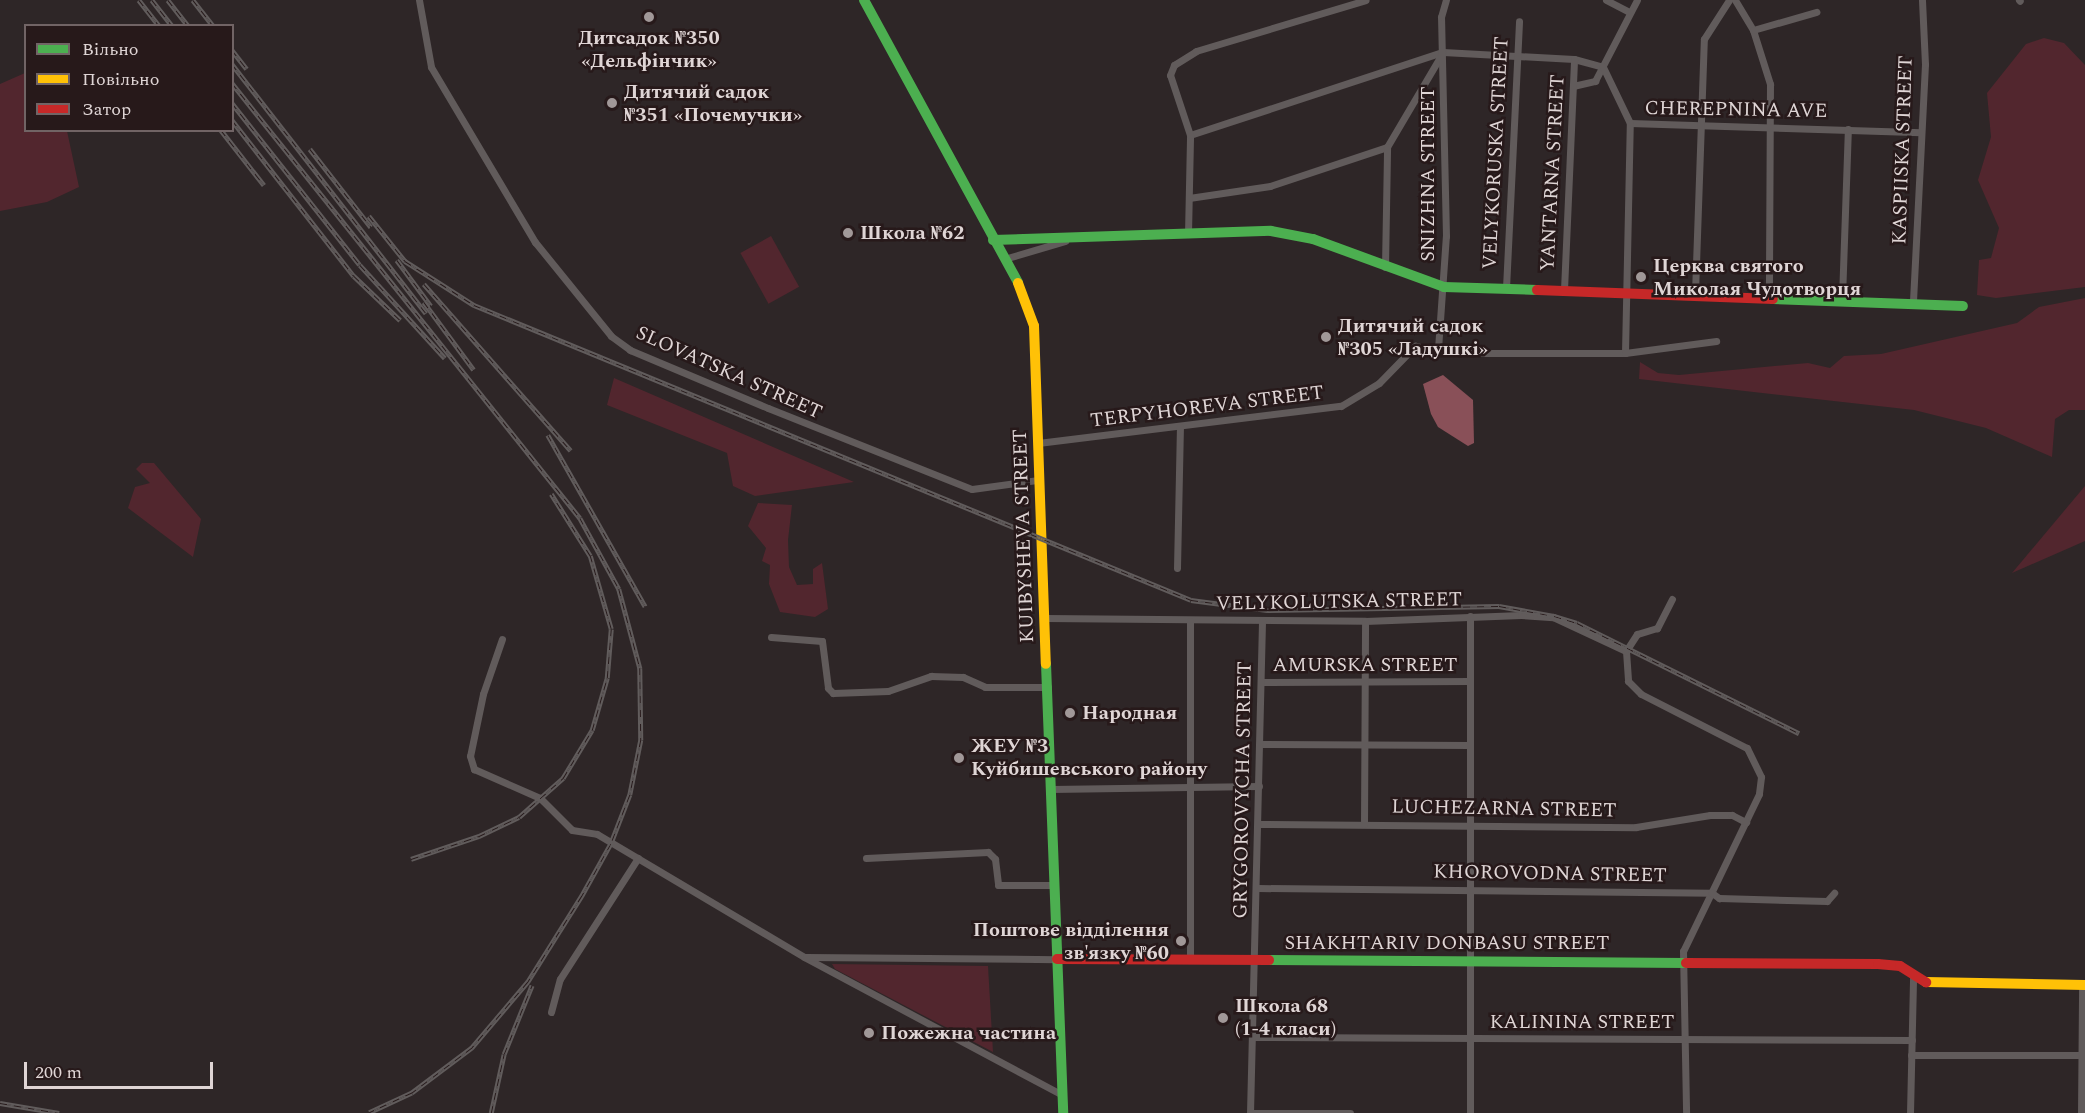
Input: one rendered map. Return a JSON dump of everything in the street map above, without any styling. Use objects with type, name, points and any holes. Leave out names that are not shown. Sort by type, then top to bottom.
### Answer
[{"type":"street","name":"SLOVATSKA STREET","points":[[419,0],[431,67],[535,242],[611,336],[630,350],[808,425],[972,489],[1038,480]]},
{"type":"street","name":"KUIBYSHEVA STREET","points":[[864,0],[1004,259],[1034,326],[1063,1113]]},
{"type":"street","points":[[1188,234],[1190,135],[1170,75],[1174,65],[1196,51],[1366,0]]},
{"type":"street","name":"SNIZHNA STREET","points":[[1438,349],[1444,287],[1441,17],[1446,0]]},
{"type":"street","points":[[1606,0],[1630,12]]},
{"type":"street","points":[[1573,86],[1595,81],[1637,0]]},
{"type":"street","points":[[1695,293],[1704,39],[1729,0]]},
{"type":"street","points":[[1735,0],[1753,30],[1770,84],[1769,296]]},
{"type":"street","name":"KASPIISKA STREET","points":[[1913,301],[1925,64],[1922,0]]},
{"type":"street","points":[[1753,30],[1816,12]]},
{"type":"street","name":"VELYKORUSKA STREET","points":[[1506,288],[1514,56],[1519,21]]},
{"type":"street","points":[[1190,135],[1443,52],[1574,59],[1603,67]]},
{"type":"street","points":[[1385,267],[1386,147],[1443,52]]},
{"type":"street","name":"YANTARNA STREET","points":[[1564,290],[1574,59]]},
{"type":"street","name":"CHEREPNINA AVE","points":[[1603,67],[1630,123],[1921,132]]},
{"type":"street","points":[[1625,353],[1630,123]]},
{"type":"street","points":[[1842,298],[1848,129]]},
{"type":"street","points":[[1189,198],[1270,186],[1386,147]]},
{"type":"street","points":[[993,240],[1271,231],[1313,239],[1444,287],[1842,298],[1963,306]]},
{"type":"street","points":[[1004,259],[1074,239]]},
{"type":"street","name":"TERPYHOREVA STREET","points":[[1038,443],[1341,406],[1379,383],[1411,348],[1438,349],[1455,354],[1625,353],[1716,341]]},
{"type":"street","points":[[1177,568],[1180,427]]},
{"type":"street","points":[[1672,599],[1657,628],[1637,634],[1626,651],[1628,681],[1641,694],[1747,748],[1757,761],[1759,794],[1683,951],[1686,1113]]},
{"type":"street","points":[[1470,616],[1470,1113]]},
{"type":"street","name":"VELYKOLUTSKA STREET","points":[[1046,618],[1365,621],[1470,616],[1553,617],[1626,651]]},
{"type":"street","name":"GRYGOROVYCHA STREET","points":[[1250,1113],[1257,960],[1262,620]]},
{"type":"street","points":[[1190,621],[1190,959]]},
{"type":"street","points":[[1364,824],[1365,621]]},
{"type":"street","points":[[771,637],[822,641],[828,688],[833,693],[888,691],[931,676],[963,677],[985,687],[1048,687]]},
{"type":"street","points":[[502,639],[483,694],[470,756],[474,769],[540,798],[572,830],[597,834],[804,957],[1062,1095]]},
{"type":"street","name":"AMURSKA STREET","points":[[1261,682],[1470,681]]},
{"type":"street","points":[[1260,744],[1470,745]]},
{"type":"street","points":[[1051,789],[1259,786]]},
{"type":"street","name":"LUCHEZARNA STREET","points":[[1259,824],[1636,827],[1710,814],[1732,814],[1746,822]]},
{"type":"street","points":[[866,858],[973,853],[994,855],[998,885],[1054,885]]},
{"type":"street","points":[[551,1012],[560,979],[638,858]]},
{"type":"street","name":"KHOROVODNA STREET","points":[[1258,888],[1712,893],[1719,898],[1827,901],[1834,893]]},
{"type":"street","name":"SHAKHTARIV DONBASU STREET","points":[[804,957],[1889,964],[1913,977],[1938,983],[2083,986]]},
{"type":"street","points":[[1910,1113],[1913,977]]},
{"type":"street","points":[[2081,1113],[2083,986]]},
{"type":"street","name":"KALININA STREET","points":[[1252,1037],[1912,1040]]},
{"type":"street","points":[[1911,1055],[2083,1055]]},
{"type":"street","points":[[1250,1113],[1350,1113]]},
{"type":"shaded area","points":[[2044,38],[2064,43],[2085,65],[2085,287],[1996,298],[1977,295],[1979,260],[1991,258],[1999,228],[1978,180],[1991,137],[1987,93],[2026,44]]},
{"type":"shaded area","points":[[24,73],[24,132],[67,132],[79,187],[47,202],[0,211],[0,84]]},
{"type":"shaded area","points":[[771,236],[799,287],[769,304],[740,253]]},
{"type":"shaded area","points":[[2085,298],[2085,410],[2069,410],[2055,419],[2052,457],[1986,428],[1914,410],[1639,379],[1640,362],[1658,373],[1679,375],[1808,363],[1830,368],[1844,356],[1881,354],[2017,323],[2039,307]]},
{"type":"shaded area","points":[[1443,375],[1473,400],[1474,443],[1468,446],[1438,427],[1431,414],[1423,384]]},
{"type":"shaded area","points":[[614,378],[854,482],[755,496],[733,486],[727,453],[607,405]]},
{"type":"shaded area","points":[[142,463],[154,463],[201,519],[193,557],[128,508],[135,487],[150,483],[136,469]]},
{"type":"shaded area","points":[[2085,486],[2085,541],[2012,573]]},
{"type":"shaded area","points":[[758,503],[792,505],[788,540],[789,567],[797,585],[813,584],[813,569],[822,563],[828,609],[815,617],[780,612],[769,584],[770,565],[762,561],[766,548],[748,526]]},
{"type":"shaded area","points":[[832,964],[988,966],[993,1052],[835,969]]},
{"type":"railway","points":[[139,0],[157,24]]},
{"type":"railway","points":[[152,0],[170,24]]},
{"type":"railway","points":[[168,0],[186,24]]},
{"type":"railway","points":[[193,0],[211,24]]},
{"type":"railway","points":[[234,53],[247,69]]},
{"type":"railway","points":[[234,67],[426,313]]},
{"type":"railway","points":[[234,86],[580,518],[619,589],[640,668],[641,740],[630,795],[611,844],[582,896],[528,982],[472,1048],[412,1093],[369,1113]]},
{"type":"railway","points":[[234,106],[360,265],[445,358]]},
{"type":"railway","points":[[234,123],[354,276],[400,320]]},
{"type":"railway","points":[[223,132],[264,185]]},
{"type":"railway","points":[[310,149],[371,227]]},
{"type":"railway","points":[[369,216],[405,261],[474,305],[1191,600],[1267,610],[1499,606],[1554,616],[1577,623],[1799,733]]},
{"type":"railway","points":[[397,260],[431,306]]},
{"type":"railway","points":[[424,284],[571,451]]},
{"type":"railway","points":[[424,302],[474,370]]},
{"type":"railway","points":[[548,435],[645,606]]},
{"type":"railway","points":[[411,859],[479,836],[519,817],[563,778],[592,730],[607,678],[611,629],[590,556],[551,494]]},
{"type":"railway","points":[[491,1113],[504,1054],[532,985]]},
{"type":"railway","points":[[0,1103],[59,1113]]},
{"type":"traffic: fast","points":[[864,0],[1018,283]]},
{"type":"traffic: fast","points":[[993,240],[1271,231],[1313,239],[1444,287],[1537,290]]},
{"type":"traffic: fast","points":[[1773,299],[1963,306]]},
{"type":"traffic: fast","points":[[1046,664],[1063,1113]]},
{"type":"traffic: fast","points":[[1269,960],[1686,963]]},
{"type":"traffic: slow","points":[[1018,283],[1034,326],[1046,664]]},
{"type":"traffic: slow","points":[[1926,982],[2085,985]]},
{"type":"traffic: jam","points":[[1537,290],[1773,299]]},
{"type":"traffic: jam","points":[[1057,959],[1269,960]]},
{"type":"traffic: jam","points":[[1686,963],[1878,964],[1900,966],[1926,982]]},
{"type":"place","name":"Дитсадок №350 «Дельфінчик»","points":[[649,17]]},
{"type":"place","name":"Дитячий садок №351 «Почемучки»","points":[[612,103]]},
{"type":"place","name":"Школа №62","points":[[848,233]]},
{"type":"place","name":"Церква святого Миколая Чудотворця","points":[[1641,277]]},
{"type":"place","name":"Дитячий садок №305 «Ладушкі»","points":[[1326,337]]},
{"type":"place","name":"Народная","points":[[1070,713]]},
{"type":"place","name":"ЖЕУ №3 Куйбишевського району","points":[[959,758]]},
{"type":"place","name":"Поштове відділення зв'язку №60","points":[[1181,941]]},
{"type":"place","name":"Школа 68 (1-4 класи)","points":[[1223,1018]]},
{"type":"place","name":"Пожежна частина","points":[[869,1033]]}]
